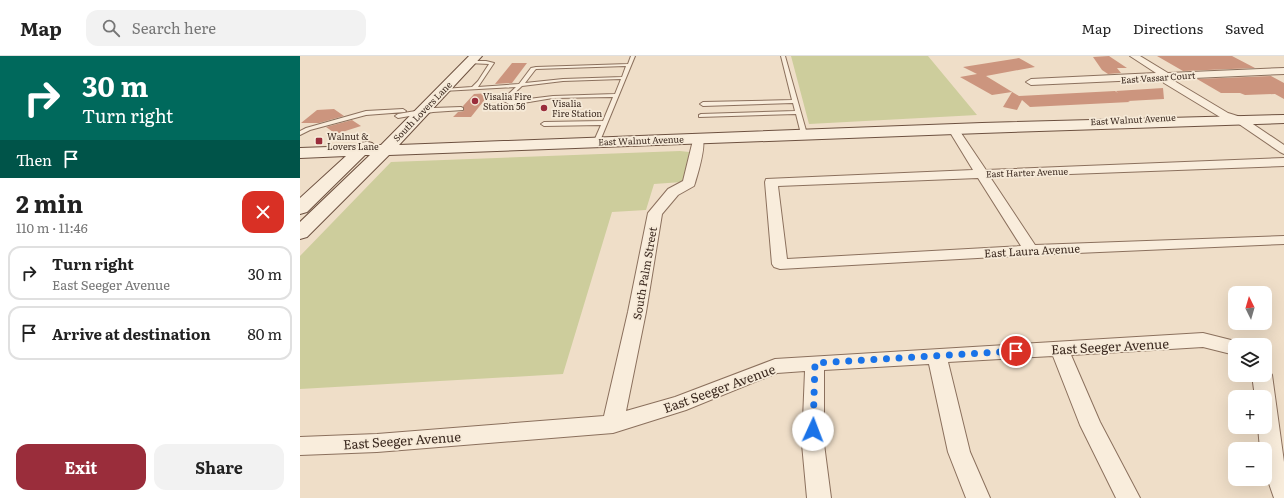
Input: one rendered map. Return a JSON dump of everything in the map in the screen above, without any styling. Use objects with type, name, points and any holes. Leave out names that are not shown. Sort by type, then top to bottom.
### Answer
[{"type":"main road","name":"South Lovers Lane","points":[[442,74],[469,58]]},
{"type":"main road","name":"South Lovers Lane","points":[[300,233],[390,128],[418,106],[443,90],[469,58]]},
{"type":"main road","name":"South Lovers Lane","points":[[390,128],[418,106]]},
{"type":"main road","name":"East Walnut Avenue","points":[[300,153],[362,150],[390,128],[597,142],[982,128],[1234,117],[1284,113]]},
{"type":"main road","name":"East Walnut Avenue","points":[[1234,117],[1284,119]]},
{"type":"main road","points":[[300,208],[362,150]]},
{"type":"street","points":[[1134,56],[1166,76],[1167,81],[1234,117],[1284,150]]},
{"type":"street","name":"East Vassar Court","points":[[1031,82],[1106,80],[1284,71]]},
{"type":"street","points":[[953,129],[1031,250]]},
{"type":"street","name":"South Palm Street","points":[[612,424],[637,312],[655,213],[673,192],[689,183],[697,150],[698,138]]},
{"type":"street","name":"East Harter Avenue","points":[[780,264],[771,182],[1284,162]]},
{"type":"street","name":"East Laura Avenue","points":[[780,264],[1031,250],[1284,240]]},
{"type":"street","name":"East Seeger Avenue","points":[[300,446],[377,443],[612,424],[679,404],[775,366],[1203,340],[1228,346]]},
{"type":"street","points":[[1059,348],[1091,425],[1128,498]]},
{"type":"street","points":[[937,356],[959,452],[978,498]]},
{"type":"street","points":[[815,363],[813,444],[819,498]]},
{"type":"street","points":[[1269,434],[1272,459],[1284,494]]},
{"type":"lane","points":[[597,142],[633,56]]},
{"type":"lane","points":[[783,56],[804,134]]},
{"type":"lane","points":[[469,58],[492,63],[480,82],[474,88]]},
{"type":"lane","points":[[616,95],[553,97],[511,103],[504,100],[520,85],[533,69],[629,66]]},
{"type":"lane","points":[[563,80],[571,67]]},
{"type":"lane","points":[[443,90],[495,88],[563,80],[623,78]]},
{"type":"lane","points":[[703,104],[794,101]]},
{"type":"lane","points":[[418,106],[461,108]]},
{"type":"lane","points":[[701,116],[797,112]]},
{"type":"lane","points":[[300,133],[308,129],[366,113],[390,128]]},
{"type":"lane","points":[[544,124],[605,123]]},
{"type":"green space","points":[[791,56],[928,56],[977,115],[809,124]]},
{"type":"green space","points":[[680,151],[689,152],[685,179],[682,182],[654,184],[646,210],[612,212],[563,374],[300,389],[300,256],[391,162]]},
{"type":"building","points":[[1109,56],[1127,68],[1117,68],[1121,73],[1108,74],[1102,70],[1093,57]]},
{"type":"building","points":[[1157,56],[1232,56],[1255,68],[1183,71]]},
{"type":"building","points":[[1019,58],[1035,67],[986,76],[1019,96],[1115,91],[1118,93],[1116,91],[1163,88],[1164,99],[1030,107],[1022,100],[1017,110],[1003,107],[1012,92],[992,95],[960,77],[977,74],[963,67]]},
{"type":"building","points":[[512,63],[527,63],[512,83],[495,84]]},
{"type":"building","points":[[1271,76],[1284,83],[1284,99],[1275,94],[1245,95],[1240,93],[1221,93],[1197,79]]},
{"type":"building","name":"Visalia Fire Station 56","points":[[490,93],[471,117],[453,117],[458,112],[464,111],[463,106],[474,94]]},
{"type":"building","points":[[334,109],[344,116],[319,123],[301,123],[317,110]]},
{"type":"building","points":[[352,120],[361,126],[336,134],[326,127]]},
{"type":"place","name":"Visalia Fire Station 56","points":[[475,101]]},
{"type":"place","name":"Visalia Fire Station","points":[[544,108]]},
{"type":"place","name":"Walnut & Lovers Lane","points":[[319,141]]},
{"type":"route","points":[[813,430],[815,363],[1016,351]]}]
